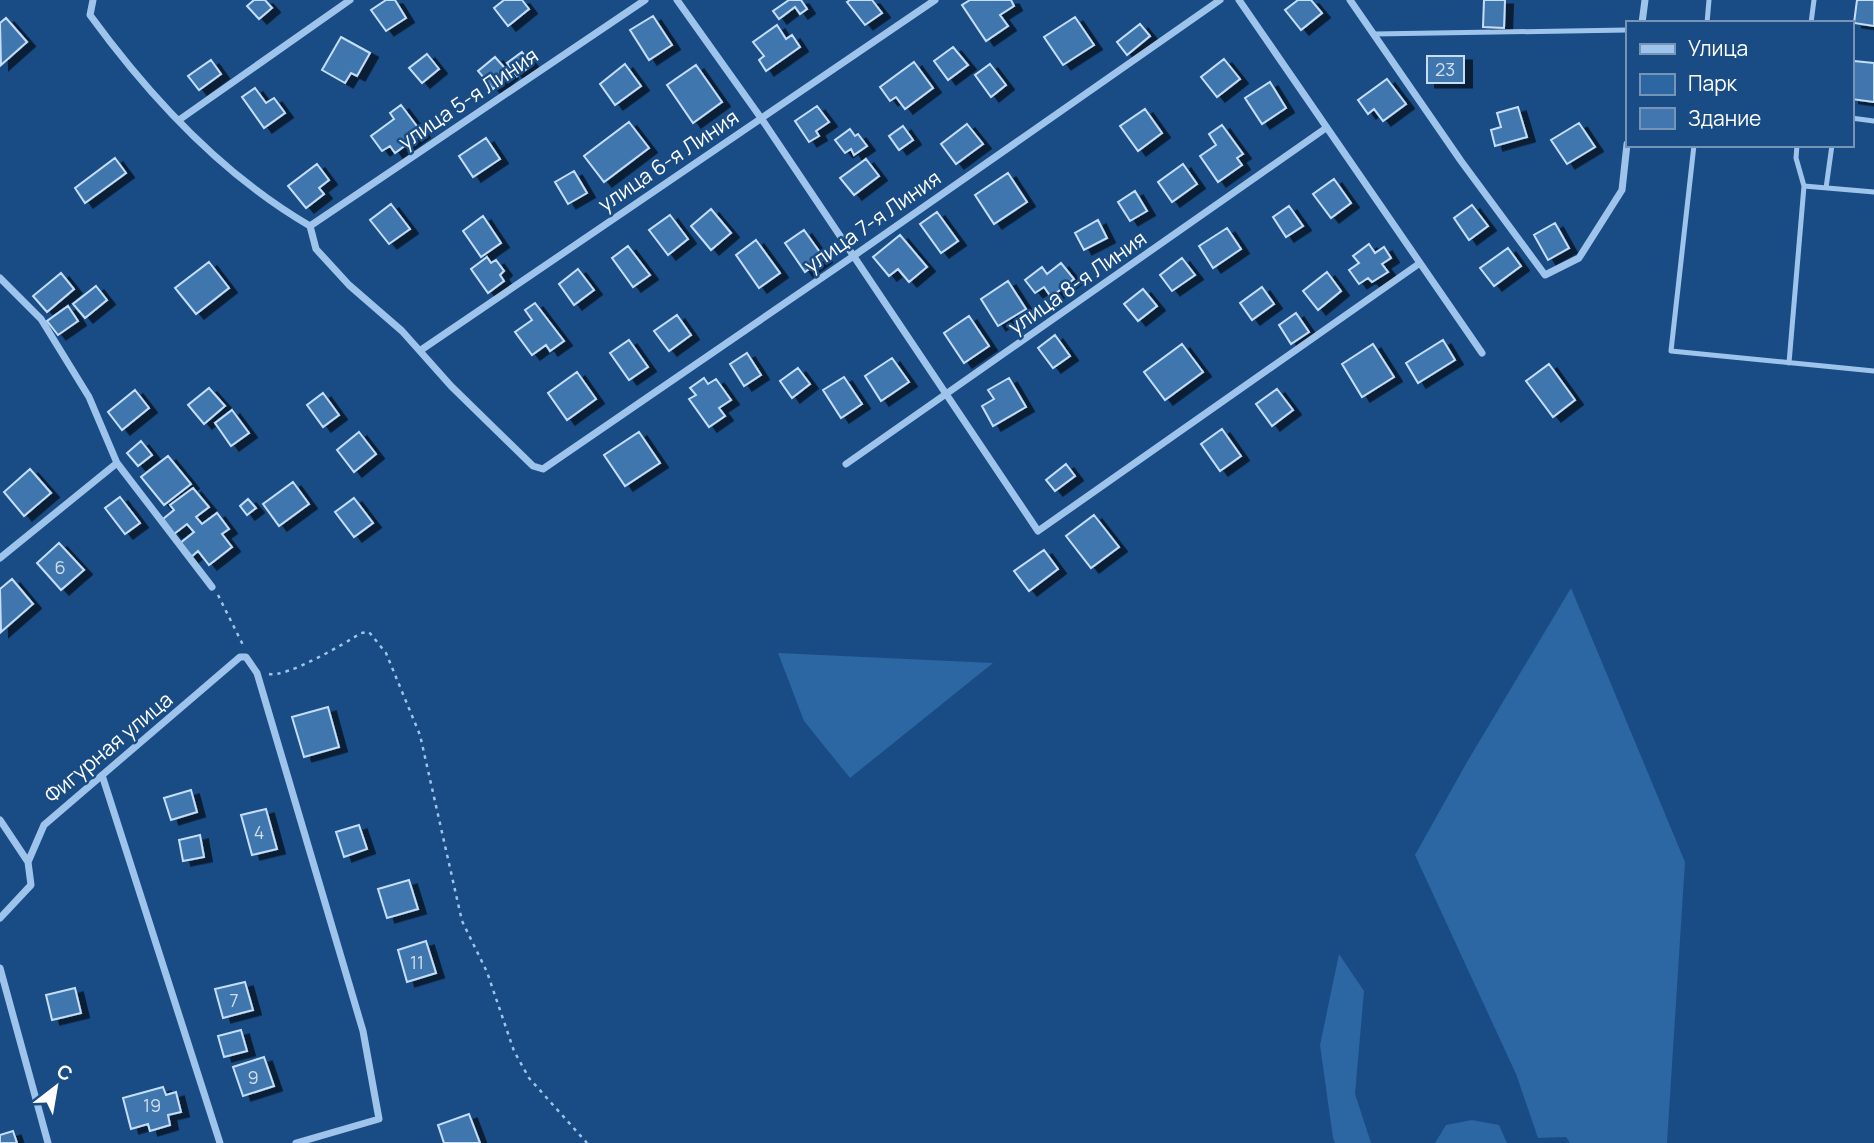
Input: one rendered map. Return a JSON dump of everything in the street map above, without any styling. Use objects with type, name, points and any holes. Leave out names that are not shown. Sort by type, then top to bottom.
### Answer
[{"type":"street","points":[[93,0],[90,15],[117,51],[180,120],[258,193],[310,226],[316,249],[348,285],[421,350]]},
{"type":"street","points":[[180,120],[350,0]]},
{"type":"street","name":"улица 5-я Линия","points":[[310,226],[645,0]]},
{"type":"street","points":[[677,0],[855,255],[1038,531],[1420,263]]},
{"type":"street","name":"улица 6-я Линия","points":[[421,350],[935,0]]},
{"type":"street","name":"улица 7-я Линия","points":[[421,350],[451,386],[533,466],[543,469],[1220,0]]},
{"type":"street","points":[[1240,0],[1482,353]]},
{"type":"street","points":[[1350,0],[1461,161],[1545,275],[1579,258],[1622,190],[1627,147]]},
{"type":"street","points":[[1642,21],[1645,0]]},
{"type":"street","name":"улица 8-я Линия","points":[[846,464],[1326,128]]},
{"type":"street","points":[[0,278],[41,319],[89,397],[117,463],[212,587]]},
{"type":"street","points":[[0,558],[117,463]]},
{"type":"street","name":"Фигурная улица","points":[[0,918],[31,885],[27,862],[44,825],[240,657],[246,657]]},
{"type":"street","points":[[246,657],[257,673],[363,1031],[379,1119],[296,1143]]},
{"type":"street","points":[[102,775],[220,1143]]},
{"type":"street","points":[[0,820],[27,862]]},
{"type":"street","points":[[0,968],[48,1143]]},
{"type":"lane","points":[[1707,21],[1709,0]]},
{"type":"lane","points":[[1811,21],[1814,0]]},
{"type":"lane","points":[[1374,34],[1626,30]]},
{"type":"lane","points":[[1853,118],[1874,121]]},
{"type":"lane","points":[[1693,147],[1671,351],[1874,371]]},
{"type":"lane","points":[[1789,363],[1804,186],[1796,158],[1797,147]]},
{"type":"lane","points":[[1826,188],[1832,147]]},
{"type":"lane","points":[[1804,186],[1874,192]]},
{"type":"path","points":[[212,587],[224,604],[246,657]]},
{"type":"path","points":[[257,673],[276,675],[369,632],[387,653],[420,735],[462,920],[487,972],[514,1051],[529,1078],[587,1143]]},
{"type":"green space","points":[[1571,588],[1685,862],[1667,1143],[1570,1143],[1566,1137],[1538,1138],[1516,1074],[1415,855]]},
{"type":"green space","points":[[778,653],[993,663],[850,778],[804,721]]},
{"type":"green space","points":[[1339,954],[1364,991],[1355,1094],[1371,1143],[1335,1143],[1333,1138],[1320,1045]]},
{"type":"green space","points":[[1472,1120],[1499,1125],[1507,1143],[1435,1143],[1446,1125]]},
{"type":"building","points":[[254,0],[265,0],[272,8],[259,19],[247,6]]},
{"type":"building","points":[[386,0],[395,0],[406,18],[386,31],[371,10]]},
{"type":"building","points":[[504,0],[522,0],[529,9],[508,26],[494,8]]},
{"type":"building","points":[[789,0],[801,0],[807,9],[800,14],[795,7],[779,19],[773,11]]},
{"type":"building","points":[[872,0],[882,13],[865,25],[847,2]]},
{"type":"building","points":[[970,0],[1011,0],[1014,6],[1000,15],[1008,26],[986,41],[962,5]]},
{"type":"building","points":[[1298,0],[1311,0],[1322,13],[1301,30],[1285,10]]},
{"type":"building","points":[[1484,0],[1505,0],[1504,28],[1483,27]]},
{"type":"building","points":[[1857,0],[1874,0],[1874,26],[1854,23]]},
{"type":"building","points":[[653,16],[672,45],[649,60],[630,30]]},
{"type":"building","points":[[1075,17],[1094,45],[1063,65],[1044,37]]},
{"type":"building","points":[[6,18],[27,42],[1,65],[0,23]]},
{"type":"building","points":[[1140,24],[1150,36],[1127,55],[1117,42]]},
{"type":"building","points":[[777,25],[786,39],[792,35],[800,47],[766,71],[759,60],[764,56],[753,42]]},
{"type":"building","points":[[341,37],[370,53],[357,76],[351,73],[345,83],[322,70]]},
{"type":"building","points":[[953,47],[968,65],[948,80],[934,61]]},
{"type":"building","points":[[522,52],[532,65],[517,76],[507,63]]},
{"type":"building","points":[[427,54],[439,69],[422,83],[409,68]]},
{"type":"building","points":[[1427,56],[1464,56],[1464,83],[1427,83]]},
{"type":"building","points":[[495,57],[510,74],[493,89],[478,71]]},
{"type":"building","points":[[1224,59],[1240,79],[1217,97],[1201,77]]},
{"type":"building","points":[[211,60],[221,74],[199,90],[188,76]]},
{"type":"building","points":[[1854,61],[1874,63],[1874,102],[1853,99]]},
{"type":"building","points":[[914,62],[933,88],[905,109],[896,97],[890,101],[880,87]]},
{"type":"building","points":[[625,64],[641,86],[615,105],[600,84]]},
{"type":"building","points":[[990,64],[1006,85],[991,97],[975,75]]},
{"type":"building","points":[[696,65],[722,102],[693,123],[667,85]]},
{"type":"building","points":[[1387,79],[1406,104],[1383,121],[1374,109],[1368,114],[1358,100]]},
{"type":"building","points":[[1270,82],[1286,108],[1262,124],[1245,98]]},
{"type":"building","points":[[255,88],[266,103],[274,98],[285,113],[264,128],[242,97]]},
{"type":"building","points":[[401,105],[422,133],[395,153],[390,146],[382,151],[371,136],[394,119],[390,113]]},
{"type":"building","points":[[817,106],[829,122],[816,131],[819,136],[809,142],[795,121]]},
{"type":"building","points":[[1518,107],[1527,137],[1495,146],[1491,130],[1501,127],[1497,113]]},
{"type":"building","points":[[1145,109],[1162,133],[1138,151],[1120,126]]},
{"type":"building","points":[[629,122],[649,148],[604,182],[584,156]]},
{"type":"building","points":[[1579,123],[1595,147],[1567,164],[1551,140]]},
{"type":"building","points":[[967,124],[983,144],[956,164],[941,144]]},
{"type":"building","points":[[1222,125],[1243,154],[1237,158],[1242,165],[1218,182],[1200,156],[1216,145],[1209,134]]},
{"type":"building","points":[[903,126],[913,140],[899,150],[889,136]]},
{"type":"building","points":[[850,129],[855,136],[858,134],[867,146],[854,155],[851,149],[845,153],[835,140]]},
{"type":"building","points":[[486,138],[500,159],[473,177],[459,156]]},
{"type":"building","points":[[115,158],[126,173],[85,203],[75,188]]},
{"type":"building","points":[[866,159],[879,176],[854,195],[840,178]]},
{"type":"building","points":[[317,164],[329,180],[319,188],[324,194],[306,208],[288,186]]},
{"type":"building","points":[[1183,164],[1197,184],[1172,202],[1158,182]]},
{"type":"building","points":[[574,171],[587,193],[568,204],[555,182]]},
{"type":"building","points":[[1008,173],[1027,202],[994,224],[975,195]]},
{"type":"building","points":[[1334,179],[1351,203],[1331,218],[1313,194]]},
{"type":"building","points":[[1135,191],[1147,211],[1130,221],[1118,202]]},
{"type":"building","points":[[391,204],[410,229],[389,244],[370,220]]},
{"type":"building","points":[[1472,205],[1488,226],[1469,240],[1454,218]]},
{"type":"building","points":[[1289,206],[1303,226],[1286,237],[1273,217]]},
{"type":"building","points":[[711,209],[731,233],[711,250],[691,226]]},
{"type":"building","points":[[937,212],[958,241],[941,253],[920,224]]},
{"type":"building","points":[[670,215],[688,239],[668,255],[649,230]]},
{"type":"building","points":[[483,216],[501,243],[481,257],[463,231]]},
{"type":"building","points":[[1098,220],[1107,238],[1084,250],[1075,233]]},
{"type":"building","points":[[1555,223],[1569,248],[1548,260],[1534,235]]},
{"type":"building","points":[[1227,228],[1241,249],[1213,268],[1199,246]]},
{"type":"building","points":[[804,230],[824,258],[805,272],[785,243]]},
{"type":"building","points":[[900,235],[927,267],[909,282],[898,269],[889,276],[873,257]]},
{"type":"building","points":[[756,240],[780,273],[759,288],[736,255]]},
{"type":"building","points":[[1369,244],[1375,253],[1384,247],[1391,258],[1382,264],[1388,272],[1372,282],[1368,278],[1359,284],[1349,270],[1359,263],[1353,256]]},
{"type":"building","points":[[628,246],[650,275],[633,287],[612,258]]},
{"type":"building","points":[[1508,248],[1521,266],[1494,286],[1480,268]]},
{"type":"building","points":[[487,257],[491,263],[496,260],[504,271],[500,275],[504,281],[488,293],[471,269]]},
{"type":"building","points":[[1182,258],[1195,275],[1172,291],[1160,275]]},
{"type":"building","points":[[209,262],[229,288],[196,314],[175,288]]},
{"type":"building","points":[[1061,263],[1074,279],[1051,297],[1044,287],[1035,293],[1025,280],[1042,267],[1047,274]]},
{"type":"building","points":[[578,269],[594,290],[574,305],[559,284]]},
{"type":"building","points":[[1327,272],[1341,291],[1318,310],[1303,291]]},
{"type":"building","points":[[61,273],[74,289],[47,312],[33,296]]},
{"type":"building","points":[[1008,281],[1026,309],[998,326],[981,299]]},
{"type":"building","points":[[96,286],[107,300],[85,318],[73,304]]},
{"type":"building","points":[[1262,287],[1274,304],[1252,320],[1240,303]]},
{"type":"building","points":[[1143,289],[1157,306],[1138,321],[1124,304]]},
{"type":"building","points":[[535,303],[564,341],[550,351],[546,345],[532,355],[515,332],[532,320],[525,310]]},
{"type":"building","points":[[68,306],[78,321],[58,335],[47,321]]},
{"type":"building","points":[[1296,313],[1309,332],[1291,344],[1279,325]]},
{"type":"building","points":[[677,315],[691,335],[669,351],[654,331]]},
{"type":"building","points":[[969,316],[989,346],[964,363],[944,333]]},
{"type":"building","points":[[1055,335],[1070,356],[1053,368],[1038,348]]},
{"type":"building","points":[[629,340],[648,367],[629,380],[610,353]]},
{"type":"building","points":[[1443,340],[1455,360],[1418,383],[1406,363]]},
{"type":"building","points":[[1182,344],[1203,372],[1165,400],[1144,372]]},
{"type":"building","points":[[1373,344],[1394,377],[1362,397],[1342,364]]},
{"type":"building","points":[[747,353],[761,375],[744,386],[730,364]]},
{"type":"building","points":[[892,358],[909,382],[881,401],[865,376]]},
{"type":"building","points":[[1549,364],[1575,400],[1553,417],[1526,381]]},
{"type":"building","points":[[798,368],[810,384],[792,398],[780,381]]},
{"type":"building","points":[[577,372],[596,399],[567,420],[548,393]]},
{"type":"building","points":[[844,377],[862,404],[841,418],[823,390]]},
{"type":"building","points":[[704,378],[708,384],[716,379],[731,400],[719,408],[725,416],[709,427],[689,399],[696,395],[690,388]]},
{"type":"building","points":[[1009,378],[1026,407],[993,426],[982,406],[994,399],[988,390]]},
{"type":"building","points":[[209,388],[225,406],[204,424],[188,405]]},
{"type":"building","points":[[1277,389],[1293,410],[1272,426],[1256,404]]},
{"type":"building","points":[[135,390],[149,408],[122,430],[108,412]]},
{"type":"building","points":[[323,393],[339,415],[323,427],[307,405]]},
{"type":"building","points":[[232,410],[249,433],[231,446],[215,423]]},
{"type":"building","points":[[1222,429],[1241,456],[1220,471],[1201,444]]},
{"type":"building","points":[[359,432],[376,454],[354,472],[337,450]]},
{"type":"building","points":[[639,432],[660,463],[625,486],[604,455]]},
{"type":"building","points":[[141,441],[152,455],[138,466],[127,453]]},
{"type":"building","points":[[168,456],[191,484],[164,505],[141,477]]},
{"type":"building","points":[[1066,464],[1075,476],[1055,491],[1046,480]]},
{"type":"building","points":[[30,469],[51,493],[24,516],[4,492]]},
{"type":"building","points":[[293,482],[309,504],[279,526],[263,504]]},
{"type":"building","points":[[193,488],[209,507],[196,517],[202,524],[217,513],[229,529],[222,534],[232,547],[209,565],[198,551],[190,558],[179,544],[194,532],[187,524],[174,534],[163,519],[174,510],[170,505]]},
{"type":"building","points":[[120,497],[140,523],[125,534],[105,508]]},
{"type":"building","points":[[354,498],[373,523],[354,537],[335,512]]},
{"type":"building","points":[[248,499],[256,508],[247,515],[240,506]]},
{"type":"building","points":[[1094,515],[1119,547],[1091,568],[1066,536]]},
{"type":"building","points":[[59,543],[84,570],[61,590],[37,563]]},
{"type":"building","points":[[1044,550],[1058,569],[1029,591],[1014,571]]},
{"type":"building","points":[[12,579],[33,604],[1,632],[0,589]]},
{"type":"building","points":[[328,707],[339,747],[304,757],[292,717]]},
{"type":"building","points":[[191,790],[197,812],[171,820],[164,798]]},
{"type":"building","points":[[266,809],[277,849],[252,855],[241,815]]},
{"type":"building","points":[[359,825],[367,849],[344,857],[336,832]]},
{"type":"building","points":[[200,835],[204,857],[183,861],[179,840]]},
{"type":"building","points":[[409,880],[418,909],[387,918],[378,889]]},
{"type":"building","points":[[426,941],[436,973],[407,982],[398,950]]},
{"type":"building","points":[[245,982],[253,1010],[223,1018],[215,989]]},
{"type":"building","points":[[75,988],[81,1013],[52,1020],[46,995]]},
{"type":"building","points":[[241,1030],[247,1051],[224,1057],[218,1036]]},
{"type":"building","points":[[264,1057],[274,1086],[243,1096],[233,1067]]},
{"type":"building","points":[[163,1087],[166,1095],[176,1092],[181,1112],[168,1115],[170,1125],[150,1131],[148,1124],[131,1129],[123,1098]]},
{"type":"building","points":[[469,1114],[480,1143],[444,1143],[438,1125]]},
{"type":"building","points":[[13,1131],[17,1143],[0,1143],[0,1135]]}]
